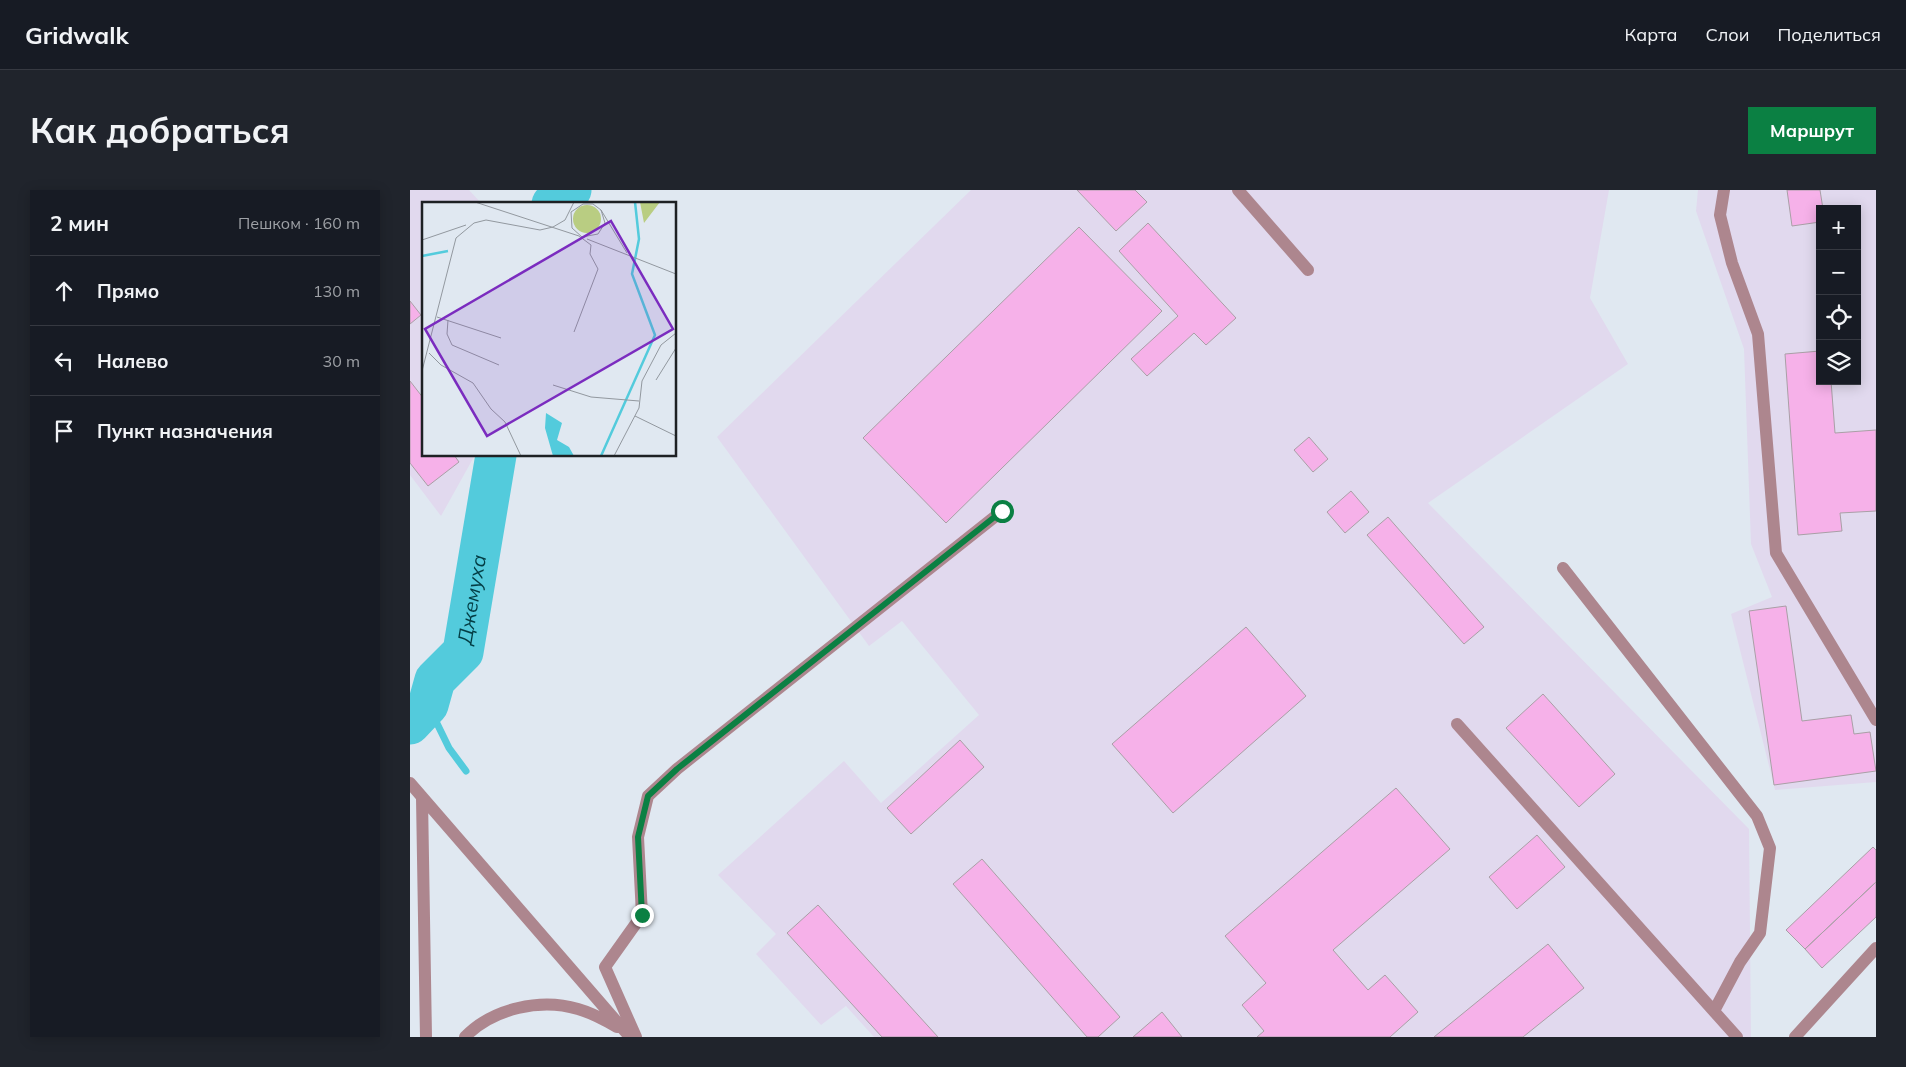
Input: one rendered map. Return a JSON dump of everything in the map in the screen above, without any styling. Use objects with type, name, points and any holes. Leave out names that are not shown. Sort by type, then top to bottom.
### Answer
[{"type":"street","points":[[1238,190],[1308,270]]},
{"type":"street","points":[[1724,190],[1720,215],[1732,264],[1758,334],[1776,554],[1876,720]]},
{"type":"street","points":[[636,1037],[605,967],[642,915],[638,837],[648,796],[677,769],[1002,511]]},
{"type":"street","points":[[1563,568],[1758,816],[1770,848],[1760,933],[1740,962],[1714,1011]]},
{"type":"street","points":[[1457,724],[1737,1037]]},
{"type":"street","points":[[415,790],[426,1037]]},
{"type":"street","points":[[415,790],[629,1037]]},
{"type":"street","points":[[1795,1037],[1876,948]]},
{"type":"street","points":[[465,1037],[487,1021],[508,1011],[530,1006],[554,1005],[577,1008],[599,1017],[629,1037]]},
{"type":"shaded area","points":[[410,190],[469,190],[480,202],[422,202],[422,456],[474,456],[441,516],[410,475]]},
{"type":"shaded area","points":[[971,190],[1609,190],[1590,298],[1628,364],[1428,503],[1749,829],[1751,1037],[874,1037],[846,1006],[821,1025],[756,954],[776,934],[718,875],[844,761],[881,803],[979,715],[902,621],[869,646],[717,437]]},
{"type":"shaded area","points":[[1698,190],[1876,190],[1876,782],[1775,790],[1731,614],[1772,597],[1751,544],[1744,349],[1696,211]]},
{"type":"building","points":[[1077,190],[1135,190],[1147,202],[1116,231]]},
{"type":"building","points":[[1787,190],[1820,190],[1822,205],[1816,205],[1816,223],[1792,226]]},
{"type":"building","points":[[1148,223],[1236,318],[1206,345],[1194,333],[1147,376],[1131,359],[1178,316],[1119,251]]},
{"type":"building","points":[[1079,227],[1162,311],[946,523],[863,438]]},
{"type":"building","points":[[410,301],[421,315],[410,324]]},
{"type":"building","points":[[1816,351],[1816,385],[1831,385],[1835,433],[1876,430],[1876,511],[1840,513],[1842,531],[1798,535],[1785,354]]},
{"type":"building","points":[[410,381],[422,396],[422,456],[455,456],[459,462],[428,486],[410,463]]},
{"type":"building","points":[[1309,437],[1328,459],[1313,472],[1294,450]]},
{"type":"building","points":[[1351,491],[1369,512],[1345,533],[1327,512]]},
{"type":"building","points":[[1388,517],[1484,627],[1464,644],[1367,535]]},
{"type":"building","points":[[1786,606],[1802,721],[1851,715],[1854,734],[1870,732],[1876,771],[1774,785],[1749,611]]},
{"type":"building","points":[[1246,627],[1306,696],[1173,813],[1112,744]]},
{"type":"building","points":[[1543,694],[1615,774],[1579,807],[1506,728]]},
{"type":"building","points":[[960,740],[984,767],[911,834],[887,808]]},
{"type":"building","points":[[1396,788],[1450,849],[1333,950],[1368,990],[1385,975],[1418,1012],[1390,1037],[1257,1037],[1264,1031],[1242,1005],[1266,983],[1225,936]]},
{"type":"building","points":[[1537,835],[1565,867],[1517,909],[1489,877]]},
{"type":"building","points":[[1873,847],[1876,850],[1876,882],[1805,949],[1786,930]]},
{"type":"building","points":[[982,859],[1120,1017],[1098,1037],[1087,1037],[953,884]]},
{"type":"building","points":[[1876,882],[1876,917],[1822,968],[1805,949]]},
{"type":"building","points":[[818,905],[938,1037],[882,1037],[787,933]]},
{"type":"building","points":[[1548,944],[1584,988],[1523,1037],[1434,1037]]},
{"type":"building","points":[[1162,1012],[1182,1037],[1133,1037]]},
{"type":"waterway","name":"Джемуха","points":[[555,202],[571,190]]},
{"type":"waterway","name":"Джемуха","points":[[410,724],[428,705],[435,680],[463,652],[496,456]]},
{"type":"waterway","points":[[428,705],[449,748],[466,771]]},
{"type":"route","points":[[642,915],[638,837],[648,796],[677,769],[1002,511]]}]
